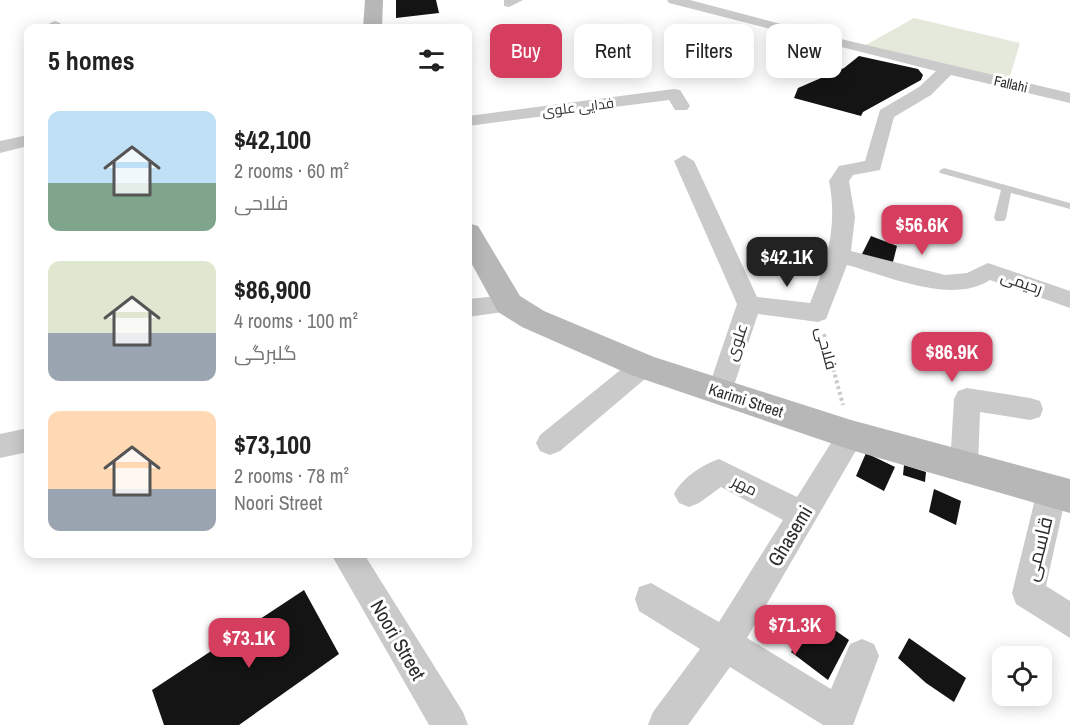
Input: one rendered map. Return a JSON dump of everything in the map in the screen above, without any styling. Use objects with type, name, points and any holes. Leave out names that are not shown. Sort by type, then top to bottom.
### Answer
[{"type":"main road","points":[[373,24],[374,0]]},
{"type":"main road","name":"Karimi Street","points":[[472,241],[509,303],[533,320],[643,366],[720,392],[851,435],[1061,494]]},
{"type":"street","name":"Fallahi","points":[[674,0],[947,70],[1070,98]]},
{"type":"street","name":"فلاحی","points":[[818,313],[840,256],[845,232],[845,205],[838,181],[846,170],[873,166],[886,114],[925,91],[947,70]]},
{"type":"street","name":"فدایی علوی","points":[[472,120],[675,94],[681,106]]},
{"type":"street","points":[[0,147],[24,142]]},
{"type":"street","name":"علوی","points":[[684,161],[749,304],[720,392]]},
{"type":"street","name":"رحیمی","points":[[840,256],[945,283],[972,281],[988,271],[1068,292]]},
{"type":"street","points":[[472,308],[509,303]]},
{"type":"street","points":[[749,304],[818,313]]},
{"type":"street","points":[[550,443],[643,366]]},
{"type":"street","points":[[964,466],[967,399],[1030,409]]},
{"type":"street","name":"Ghasemi","points":[[666,725],[725,644],[851,435]]},
{"type":"street","points":[[0,446],[24,441]]},
{"type":"street","name":"مهر","points":[[689,494],[718,472],[803,515]]},
{"type":"street","name":"قاسمی","points":[[1061,494],[1028,593],[1070,621]]},
{"type":"street","name":"Noori Street","points":[[349,558],[450,725]]},
{"type":"street","points":[[651,599],[839,714],[862,656]]},
{"type":"lane","points":[[944,171],[1070,206]]},
{"type":"lane","points":[[1000,218],[1007,189]]},
{"type":"path","name":"فلاحی","points":[[818,313],[851,435]]},
{"type":"shaded area","points":[[914,18],[1020,43],[1009,80],[864,46]]},
{"type":"building","points":[[396,0],[436,0],[439,13],[396,18]]},
{"type":"building","points":[[859,56],[918,69],[923,75],[921,80],[863,112],[861,116],[794,98],[798,88],[821,78],[842,78],[844,68]]},
{"type":"building","points":[[909,213],[934,217],[940,237],[911,230]]},
{"type":"building","points":[[871,236],[897,246],[892,266],[861,256]]},
{"type":"building","points":[[866,453],[895,467],[884,491],[856,476]]},
{"type":"building","points":[[904,465],[926,472],[925,482],[903,475]]},
{"type":"building","points":[[934,489],[961,501],[956,525],[929,512]]},
{"type":"building","points":[[304,590],[339,654],[239,725],[164,725],[152,690]]},
{"type":"building","points":[[813,615],[849,640],[828,680],[791,652]]},
{"type":"building","points":[[909,638],[966,678],[954,702],[926,683],[898,658]]}]
